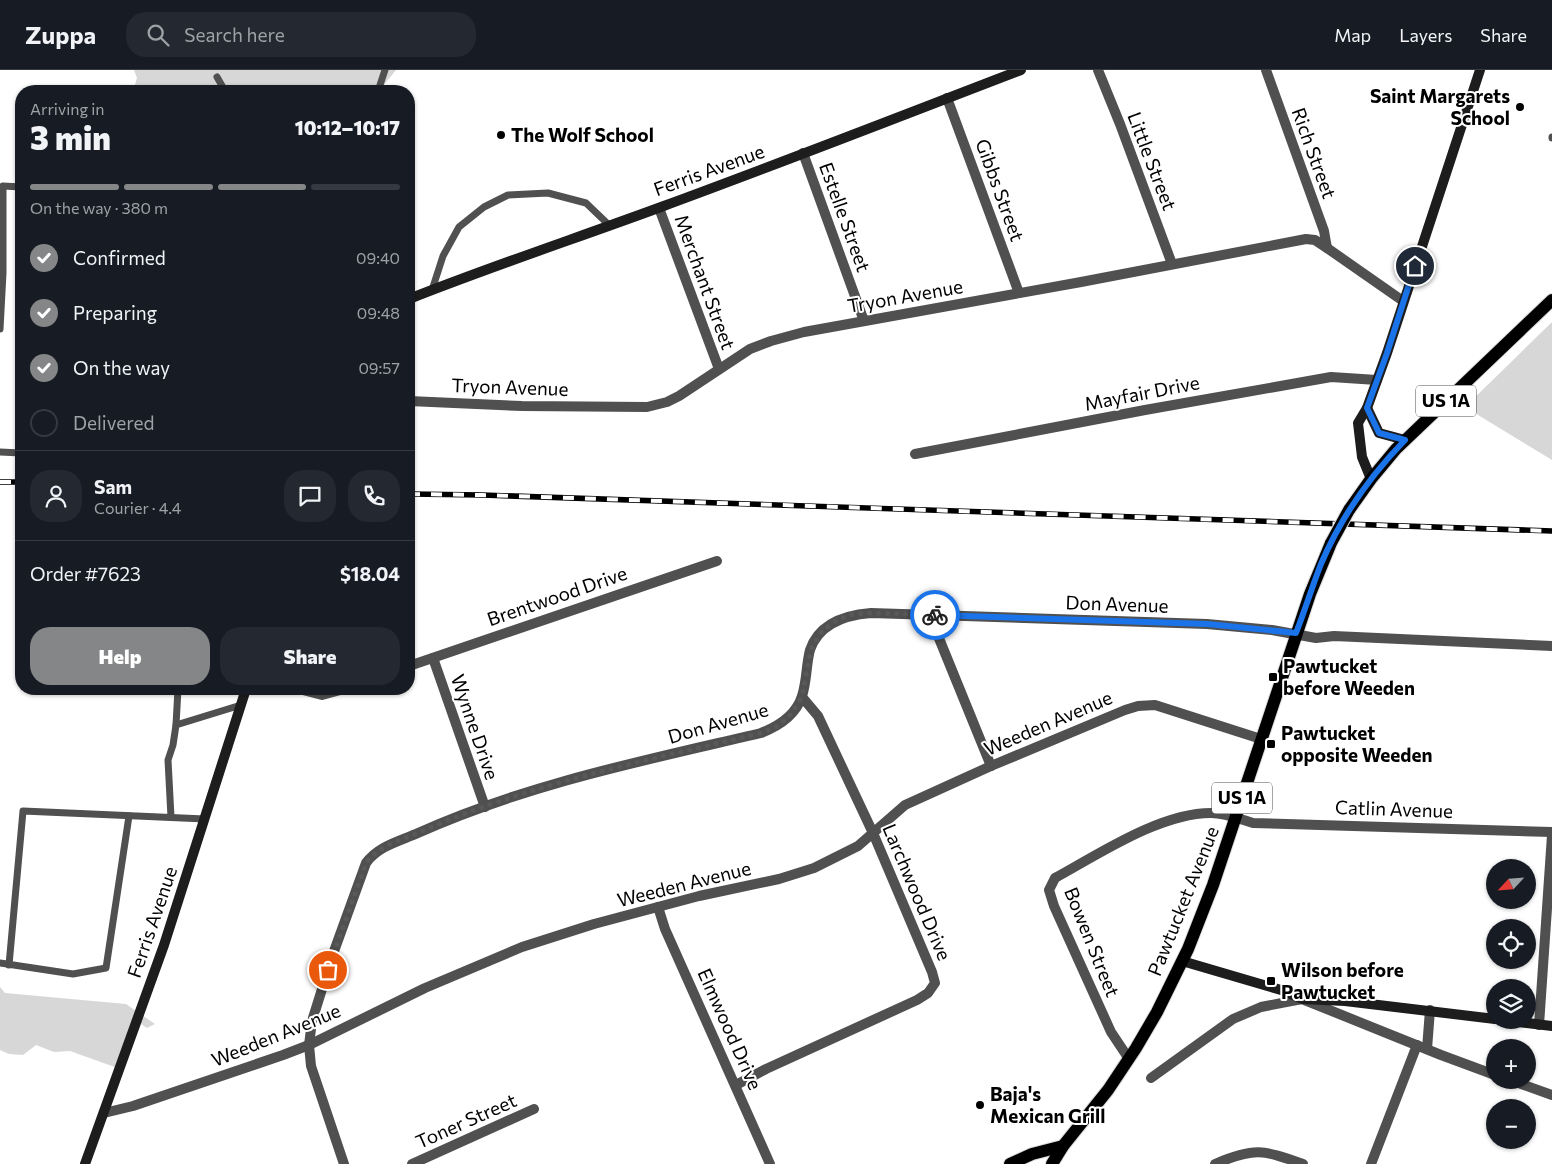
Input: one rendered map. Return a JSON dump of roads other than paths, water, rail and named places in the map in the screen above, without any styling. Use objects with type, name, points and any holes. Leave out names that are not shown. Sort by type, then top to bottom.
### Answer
[{"type":"main road","name":"Pawtucket Avenue","points":[[1052,1164],[1063,1146],[1091,1112],[1129,1059],[1157,1012],[1182,961],[1204,910],[1315,580],[1331,543],[1349,510],[1371,479],[1405,440],[1552,300]]},
{"type":"main road","points":[[1010,1164],[1032,1154],[1063,1146]]},
{"type":"street","name":"Ferris Avenue","points":[[415,297],[659,208],[1021,70]]},
{"type":"street","name":"Little Street","points":[[1098,70],[1172,264]]},
{"type":"street","name":"Rich Street","points":[[1266,70],[1324,232],[1327,248]]},
{"type":"street","points":[[1371,479],[1362,457],[1358,423],[1367,408],[1377,380],[1480,70]]},
{"type":"street","name":"Gibbs Street","points":[[947,98],[1019,293]]},
{"type":"street","name":"Estelle Street","points":[[803,153],[864,321]]},
{"type":"street","name":"Merchant Street","points":[[659,208],[719,368]]},
{"type":"street","name":"Tryon Avenue","points":[[415,401],[522,406],[647,407],[667,402],[750,349],[771,340],[804,332],[1306,238],[1315,240],[1403,301]]},
{"type":"street","name":"Mayfair Drive","points":[[915,454],[1331,377],[1377,380]]},
{"type":"street","points":[[1367,408],[1379,433],[1405,440]]},
{"type":"street","name":"Brentwood Drive","points":[[415,664],[717,561]]},
{"type":"street","name":"Don Avenue","points":[[344,1164],[311,1066],[309,1045],[312,1021],[333,954],[366,863],[372,855],[383,848],[447,820],[577,777],[761,733],[778,726],[791,714],[802,697],[811,649],[822,631],[837,620],[853,614],[871,613],[1207,624],[1296,633],[1316,638],[1334,636],[1552,646]]},
{"type":"street","points":[[935,616],[936,631],[991,766]]},
{"type":"street","name":"Wynne Drive","points":[[433,658],[485,807]]},
{"type":"street","name":"Ferris Avenue","points":[[85,1164],[167,935],[244,695]]},
{"type":"street","name":"Larchwood Drive","points":[[736,1084],[917,1000],[928,993],[935,983],[873,833],[818,716],[802,697]]},
{"type":"street","name":"Weeden Avenue","points":[[104,1113],[133,1106],[309,1045],[425,988],[522,947],[594,924],[779,879],[814,868],[858,846],[905,805],[991,766],[1138,706],[1155,705],[1261,739]]},
{"type":"street","name":"Bowen Street","points":[[1129,1059],[1111,1032],[1048,890],[1055,878],[1144,830],[1180,818],[1212,813],[1236,818]]},
{"type":"street","name":"Catlin Avenue","points":[[1236,818],[1253,823],[1552,833]]},
{"type":"street","points":[[1539,1025],[1552,833]]},
{"type":"street","name":"Elmwood Drive","points":[[658,907],[770,1164]]},
{"type":"street","points":[[1182,961],[1281,990],[1486,1072]]},
{"type":"street","points":[[1151,1078],[1233,1019],[1261,1007],[1302,999],[1345,1001],[1486,1018]]},
{"type":"street","points":[[1371,1164],[1422,1047],[1430,1010]]},
{"type":"street","points":[[1536,1025],[1552,1026]]},
{"type":"street","points":[[1535,1089],[1552,1095]]},
{"type":"street","name":"Toner Street","points":[[412,1164],[534,1109]]},
{"type":"street","points":[[1215,1164],[1239,1154],[1263,1151],[1303,1164]]},
{"type":"lane","points":[[380,85],[385,70]]},
{"type":"lane","points":[[217,77],[222,85]]},
{"type":"lane","points":[[0,329],[3,273],[3,186],[15,186]]},
{"type":"lane","points":[[432,290],[443,256],[459,227],[484,207],[508,195],[548,193],[586,203],[609,225]]},
{"type":"lane","points":[[0,452],[15,453]]},
{"type":"lane","points":[[171,817],[168,760],[173,745],[176,725],[178,695]]},
{"type":"lane","points":[[176,725],[240,705]]},
{"type":"lane","points":[[9,965],[23,811],[204,819]]},
{"type":"lane","points":[[0,963],[73,974],[106,968],[129,816]]},
{"type":"railway","points":[[0,482],[15,482]]},
{"type":"railway","points":[[415,494],[1552,531]]},
{"type":"place","name":"Saint Margarets School","points":[[1520,107]]},
{"type":"place","name":"The Wolf School","points":[[501,135]]},
{"type":"place","name":"Pawtucket before Weeden","points":[[1273,677]]},
{"type":"place","name":"Pawtucket opposite Weeden","points":[[1271,744]]},
{"type":"place","name":"Wilson before Pawtucket","points":[[1271,981]]},
{"type":"place","name":"Baja's Mexican Grill","points":[[980,1105]]}]
